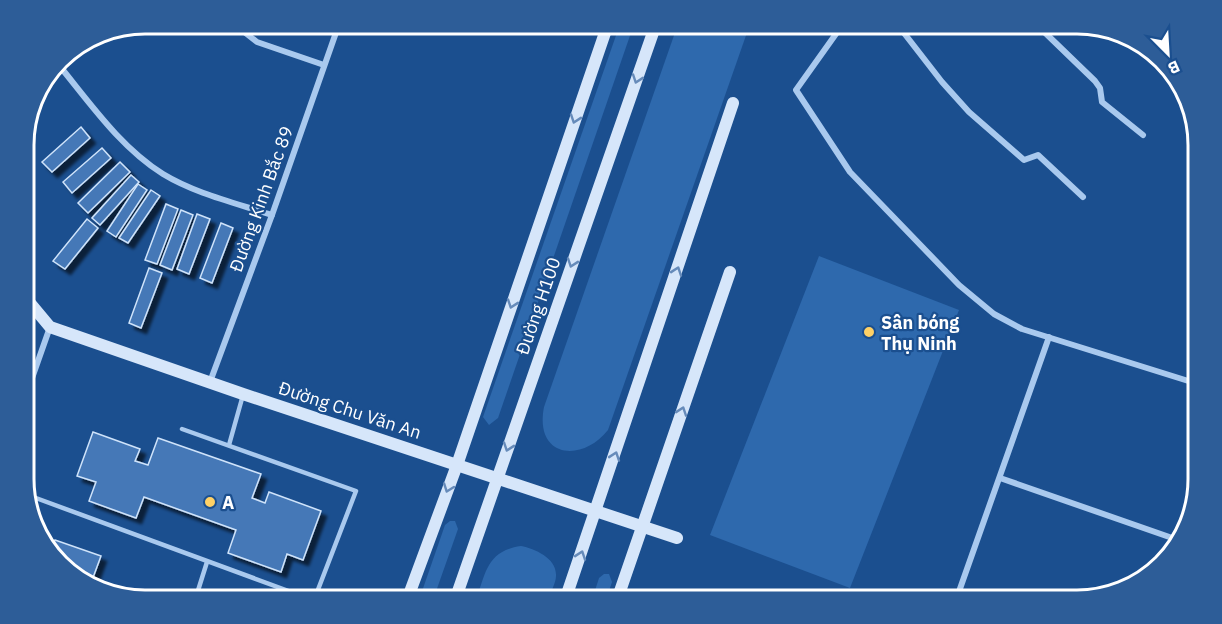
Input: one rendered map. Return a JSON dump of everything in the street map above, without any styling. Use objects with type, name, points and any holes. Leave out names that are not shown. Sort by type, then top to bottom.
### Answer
[{"type":"main road","name":"Đường H100","points":[[411,590],[457,465],[605,34]]},
{"type":"main road","name":"Đường H100","points":[[459,590],[652,34]]},
{"type":"main road","points":[[570,590],[733,103]]},
{"type":"main road","points":[[620,589],[730,272]]},
{"type":"main road","points":[[34,308],[50,327]]},
{"type":"main road","name":"Đường Chu Văn An","points":[[50,327],[210,383],[677,538]]},
{"type":"street","points":[[247,34],[257,42],[324,65]]},
{"type":"street","name":"Đường Kinh Bắc 89","points":[[210,383],[335,34]]},
{"type":"street","points":[[836,34],[796,90],[849,172],[959,285],[994,314],[1022,329],[1188,381]]},
{"type":"street","points":[[905,34],[969,112],[1024,160],[1038,155],[1083,197]]},
{"type":"street","points":[[1046,34],[1101,88],[1102,102],[1143,135]]},
{"type":"street","points":[[64,71],[123,143],[163,174],[198,190],[272,215]]},
{"type":"street","points":[[34,372],[50,327]]},
{"type":"street","points":[[960,589],[1049,337]]},
{"type":"street","points":[[1000,478],[1171,537]]},
{"type":"lane","points":[[229,445],[243,394]]},
{"type":"lane","points":[[182,429],[356,491],[318,590]]},
{"type":"lane","points":[[36,498],[285,590]]},
{"type":"lane","points":[[198,590],[207,562]]},
{"type":"shaded area","points":[[617,34],[631,34],[498,418],[489,425],[483,417]]},
{"type":"shaded area","points":[[675,34],[747,34],[608,430],[586,448],[574,451],[562,450],[546,437],[543,424],[544,407]]},
{"type":"shaded area","points":[[819,256],[959,310],[850,588],[710,535]]},
{"type":"shaded area","points":[[450,521],[455,521],[458,529],[437,590],[423,590],[445,525]]},
{"type":"shaded area","points":[[521,546],[533,549],[549,559],[553,564],[556,579],[552,590],[480,590],[494,558]]},
{"type":"shaded area","points":[[604,574],[609,574],[612,582],[609,590],[595,590],[599,578]]},
{"type":"building","points":[[81,127],[90,138],[52,172],[42,162]]},
{"type":"building","points":[[102,148],[111,158],[72,193],[63,182]]},
{"type":"building","points":[[120,162],[130,172],[88,213],[78,203]]},
{"type":"building","points":[[131,175],[139,182],[100,225],[92,218]]},
{"type":"building","points":[[138,184],[147,190],[116,237],[107,231]]},
{"type":"building","points":[[151,190],[160,196],[128,243],[119,238]]},
{"type":"building","points":[[166,204],[178,209],[157,264],[145,260]]},
{"type":"building","points":[[181,210],[193,215],[172,270],[160,265]]},
{"type":"building","points":[[197,214],[210,219],[189,274],[177,269]]},
{"type":"building","points":[[87,219],[98,228],[65,269],[53,261]]},
{"type":"building","points":[[221,223],[233,228],[212,283],[200,278]]},
{"type":"building","points":[[149,268],[162,273],[141,328],[129,323]]},
{"type":"building","name":"A","points":[[93,432],[140,449],[135,461],[148,465],[158,438],[261,474],[252,498],[265,503],[269,492],[321,511],[303,560],[287,554],[281,572],[228,553],[236,530],[144,497],[136,518],[89,501],[96,482],[77,476]]},
{"type":"building","points":[[55,540],[101,556],[93,576],[72,562]]},
{"type":"place","name":"Sân bóng Thụ Ninh","points":[[869,332]]},
{"type":"place","name":"A","points":[[210,502]]}]
